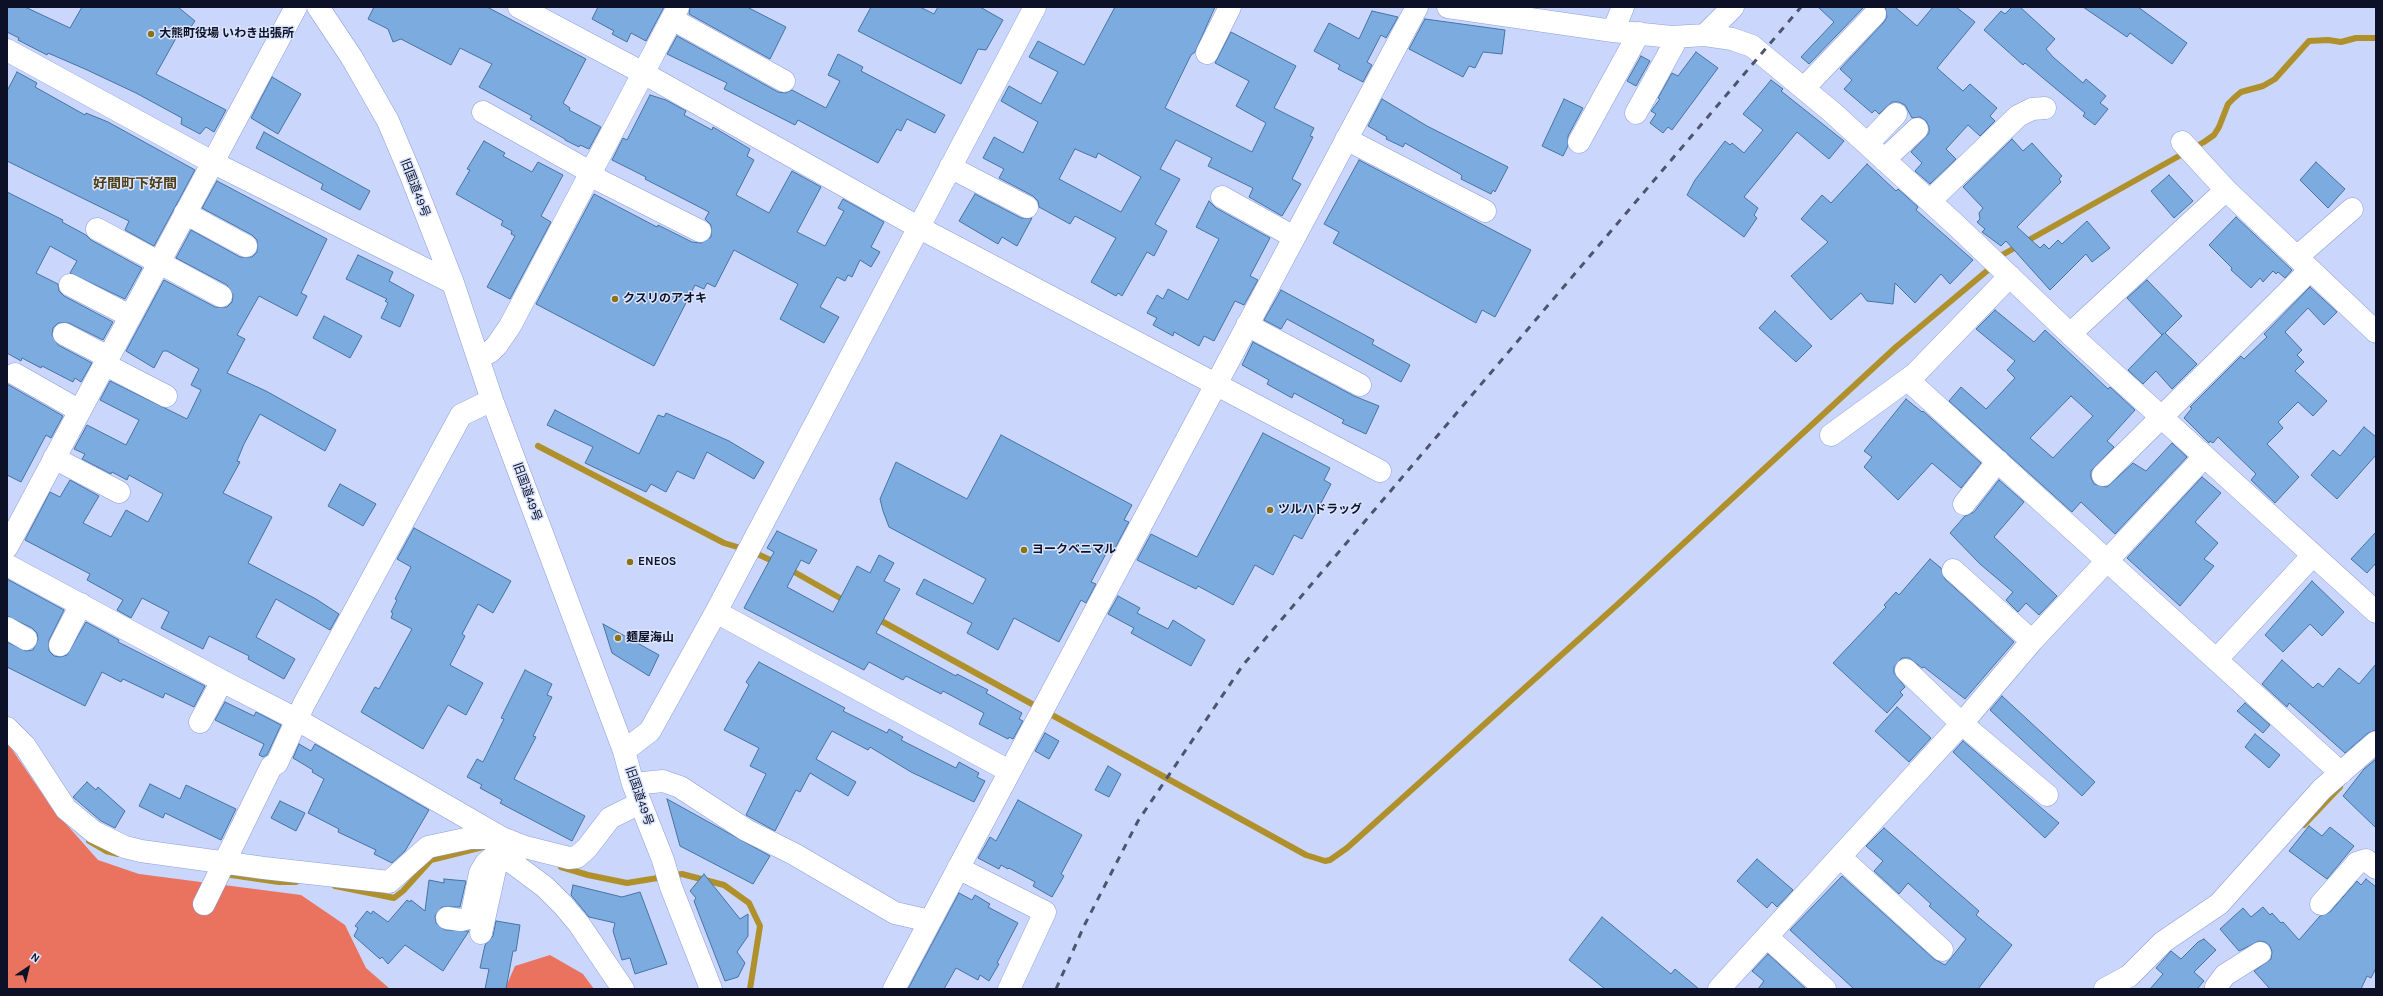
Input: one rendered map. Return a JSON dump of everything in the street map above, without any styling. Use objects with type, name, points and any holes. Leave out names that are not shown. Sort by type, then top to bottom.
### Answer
[{"type":"street","points":[[7,547],[158,262],[296,7]]},
{"type":"street","name":"旧国道49号","points":[[318,7],[348,51],[388,121],[453,283],[479,356],[492,400],[624,751],[637,793],[663,860],[671,887],[711,989]]},
{"type":"street","points":[[519,7],[645,74],[918,227],[1217,383],[1380,471]]},
{"type":"street","points":[[624,751],[650,731],[716,612],[1035,7]]},
{"type":"street","points":[[1207,53],[1230,7]]},
{"type":"street","points":[[894,989],[1417,7]]},
{"type":"street","points":[[1448,7],[1613,31],[1678,37],[1705,36],[1732,39],[1752,46],[1804,88],[1930,201],[2070,334],[2376,612]]},
{"type":"street","points":[[1613,31],[1623,7]]},
{"type":"street","points":[[1705,36],[1733,7]]},
{"type":"street","points":[[479,356],[490,352],[502,339],[510,326],[645,74],[675,13],[784,81]]},
{"type":"street","points":[[1804,88],[1875,14]]},
{"type":"street","points":[[1579,142],[1639,33]]},
{"type":"street","points":[[1636,113],[1678,37]]},
{"type":"street","points":[[7,50],[212,162],[453,283]]},
{"type":"street","points":[[1930,201],[2018,116],[2032,109],[2045,108]]},
{"type":"street","points":[[483,112],[592,173],[599,180],[700,231]]},
{"type":"street","points":[[1867,144],[1896,114]]},
{"type":"street","points":[[1884,160],[1917,129]]},
{"type":"street","points":[[1346,139],[1485,211]]},
{"type":"street","points":[[2182,142],[2226,190],[2376,332]]},
{"type":"street","points":[[950,167],[1027,207]]},
{"type":"street","points":[[2070,334],[2226,190]]},
{"type":"street","points":[[1222,197],[1294,237]]},
{"type":"street","points":[[2103,475],[2151,425],[2162,418],[2352,209]]},
{"type":"street","points":[[185,213],[246,246]]},
{"type":"street","points":[[97,229],[220,296]]},
{"type":"street","points":[[1831,435],[1908,380],[2000,267]]},
{"type":"street","points":[[70,285],[130,316]]},
{"type":"street","points":[[1248,325],[1360,384]]},
{"type":"street","points":[[64,334],[106,361],[166,396]]},
{"type":"street","points":[[15,374],[80,411]]},
{"type":"street","points":[[1908,380],[2341,773]]},
{"type":"street","points":[[209,895],[271,767],[277,762],[296,719],[461,415],[492,400]]},
{"type":"street","points":[[1719,989],[1961,723],[2032,641],[2204,456]]},
{"type":"street","points":[[54,458],[119,492]]},
{"type":"street","points":[[1964,504],[1998,461]]},
{"type":"street","points":[[2217,659],[2313,555]]},
{"type":"street","points":[[7,565],[222,681],[296,719],[501,848],[506,858],[520,867],[563,905],[579,924],[623,989]]},
{"type":"street","points":[[1953,570],[2032,641]]},
{"type":"street","points":[[60,644],[81,604]]},
{"type":"street","points":[[716,612],[1009,771]]},
{"type":"street","points":[[7,628],[26,639]]},
{"type":"street","points":[[1906,670],[1961,723],[2047,795]]},
{"type":"street","points":[[200,722],[222,681]]},
{"type":"street","points":[[7,728],[25,746],[66,809],[94,832],[125,847],[136,850],[225,864],[389,882],[428,847],[470,838],[501,848],[543,852],[569,858],[577,857],[587,848],[610,818],[637,793],[663,781],[680,787],[746,830],[794,854],[895,913],[930,921]]},
{"type":"street","points":[[2105,989],[2129,976],[2163,942],[2219,904],[2322,789],[2376,742]]},
{"type":"street","points":[[447,918],[461,920],[469,918],[472,913],[480,873],[486,863],[501,848]]},
{"type":"street","points":[[481,933],[501,848]]},
{"type":"street","points":[[1840,857],[1942,950]]},
{"type":"street","points":[[2321,904],[2357,863],[2366,860],[2376,868]]},
{"type":"street","points":[[958,868],[1045,912],[1009,989]]},
{"type":"street","points":[[1767,937],[1825,989]]},
{"type":"street","points":[[2218,989],[2216,987],[2225,975],[2260,953]]},
{"type":"shaded area","points":[[7,742],[52,808],[98,860],[139,874],[301,895],[345,925],[366,968],[390,989],[7,989]]},
{"type":"shaded area","points":[[550,955],[583,974],[594,989],[505,989],[515,966]]},
{"type":"building","points":[[7,7],[25,7],[70,28],[82,7],[178,7],[195,21],[188,31],[180,31],[156,74],[226,110],[214,132],[206,127],[200,134],[181,124],[182,118],[136,93],[48,53],[47,55],[18,40],[19,38],[7,32]]},
{"type":"building","points":[[374,7],[487,7],[586,59],[563,103],[570,108],[569,110],[601,127],[589,149],[580,145],[579,147],[565,140],[530,119],[532,116],[479,87],[492,64],[460,48],[451,65],[401,39],[393,42],[388,29],[368,19]]},
{"type":"building","points":[[598,7],[664,7],[646,41],[631,33],[627,42],[612,34],[614,31],[592,19]]},
{"type":"building","points":[[690,7],[747,7],[786,27],[770,59],[689,14]]},
{"type":"building","points":[[871,7],[920,7],[934,14],[938,7],[980,7],[1003,20],[986,50],[978,49],[961,84],[858,31]]},
{"type":"building","points":[[1115,7],[1215,7],[1195,52],[1191,55],[1165,108],[1252,152],[1266,123],[1236,106],[1249,81],[1215,63],[1231,32],[1296,66],[1274,108],[1314,128],[1310,136],[1313,137],[1292,179],[1301,184],[1282,216],[1249,197],[1253,188],[1208,166],[1212,158],[1176,140],[1160,169],[1180,179],[1155,224],[1167,231],[1154,256],[1147,252],[1122,296],[1118,293],[1116,296],[1091,282],[1116,238],[1075,216],[1070,224],[1039,207],[1038,201],[1033,196],[999,178],[1004,169],[983,158],[994,137],[1023,153],[1038,122],[1001,101],[1009,86],[1041,104],[1058,72],[1029,57],[1038,41],[1084,65]],"holes":[[[1075,149],[1096,158],[1098,153],[1141,177],[1121,212],[1059,179]]]},
{"type":"building","points":[[1818,7],[1864,7],[1809,64],[1801,57],[1834,22]]},
{"type":"building","points":[[1885,7],[1895,7],[1917,26],[1933,7],[1956,7],[1975,22],[1937,68],[1963,91],[1970,84],[1997,108],[1990,116],[1995,121],[1980,136],[1968,125],[1946,149],[1956,159],[1930,184],[1915,171],[1922,163],[1911,152],[1929,133],[1929,127],[1926,121],[1920,117],[1912,118],[1905,105],[1899,102],[1892,102],[1879,114],[1875,110],[1872,113],[1844,89],[1852,80],[1840,69],[1884,22],[1887,17]]},
{"type":"building","points":[[2012,7],[2020,7],[2055,39],[2046,49],[2053,57],[2083,83],[2086,79],[2106,96],[2100,103],[2108,109],[2095,125],[2083,116],[2085,113],[2025,63],[2023,65],[1984,30],[2001,11],[2005,14]]},
{"type":"building","points":[[2083,7],[2138,7],[2187,43],[2172,64],[2130,33],[2127,37]]},
{"type":"building","points":[[1372,11],[1398,17],[1386,38],[1381,35],[1367,62],[1372,65],[1363,82],[1338,69],[1340,65],[1314,51],[1329,23],[1359,39]]},
{"type":"building","points":[[1425,19],[1505,30],[1502,54],[1483,52],[1475,68],[1469,66],[1463,77],[1409,49]]},
{"type":"building","points":[[677,36],[778,92],[785,93],[792,90],[826,108],[840,81],[828,75],[838,54],[863,67],[861,71],[945,115],[935,133],[907,119],[901,131],[897,129],[878,163],[798,120],[795,125],[724,89],[727,83],[667,54]]},
{"type":"building","points":[[1696,52],[1718,68],[1672,130],[1668,127],[1663,133],[1650,123],[1656,114],[1651,111],[1660,99],[1658,98],[1672,73],[1678,76]]},
{"type":"building","points":[[1641,56],[1650,61],[1636,86],[1627,81]]},
{"type":"building","points":[[17,72],[37,83],[35,87],[85,115],[86,113],[108,122],[195,170],[154,246],[125,230],[129,221],[7,161],[7,91]]},
{"type":"building","points":[[272,77],[301,94],[278,134],[251,118]]},
{"type":"building","points":[[1771,80],[1783,89],[1781,91],[1844,141],[1829,159],[1797,132],[1744,197],[1758,208],[1754,215],[1757,218],[1744,237],[1687,195],[1695,180],[1725,141],[1730,145],[1732,143],[1744,153],[1763,130],[1743,114]]},
{"type":"building","points":[[650,95],[666,100],[686,111],[684,115],[712,130],[713,127],[750,149],[747,156],[754,160],[736,195],[769,213],[792,171],[821,187],[797,232],[825,246],[844,211],[838,208],[843,199],[884,222],[871,247],[880,252],[871,267],[860,260],[852,277],[848,275],[845,281],[837,277],[820,307],[839,317],[824,343],[780,319],[798,284],[734,250],[715,287],[707,283],[704,289],[695,285],[654,366],[536,304],[594,194],[657,227],[658,225],[692,242],[701,243],[711,237],[711,225],[705,219],[709,212],[612,160],[623,138],[627,140]]},
{"type":"building","points":[[1382,99],[1427,126],[1508,167],[1495,192],[1493,190],[1491,194],[1461,179],[1462,176],[1460,174],[1405,143],[1403,147],[1386,139],[1387,137],[1368,126]]},
{"type":"building","points":[[1564,99],[1583,108],[1568,136],[1568,146],[1563,156],[1542,146]]},
{"type":"building","points":[[264,132],[370,191],[360,210],[321,189],[323,184],[256,148]]},
{"type":"building","points":[[2012,139],[2023,151],[2032,143],[2062,176],[2059,179],[2061,182],[2017,227],[2040,248],[2044,244],[2049,249],[2058,240],[2062,244],[2087,221],[2110,248],[2092,262],[2086,254],[2050,290],[2006,241],[2001,246],[1982,232],[1985,229],[1977,222],[1980,219],[1979,213],[1983,208],[1963,187]]},
{"type":"building","points":[[484,141],[505,153],[503,156],[532,172],[538,162],[563,175],[541,216],[551,222],[510,299],[487,287],[515,236],[511,234],[512,231],[501,225],[503,221],[456,194],[470,170],[467,169]]},
{"type":"building","points":[[1359,160],[1531,250],[1495,317],[1482,310],[1476,323],[1333,243],[1339,232],[1324,224]]},
{"type":"building","points":[[2316,162],[2345,189],[2328,208],[2300,180]]},
{"type":"building","points":[[1867,164],[1896,191],[1898,189],[1918,207],[1916,210],[1973,260],[1950,284],[1941,274],[1915,303],[1895,283],[1893,304],[1867,301],[1861,293],[1831,320],[1791,276],[1828,242],[1801,219],[1822,195],[1831,203]]},
{"type":"building","points":[[2169,175],[2193,201],[2174,218],[2151,191]]},
{"type":"building","points":[[217,181],[327,239],[301,293],[307,296],[297,316],[259,296],[237,335],[245,339],[227,373],[266,391],[336,430],[325,451],[260,414],[244,444],[237,461],[240,462],[223,493],[272,517],[248,563],[316,599],[339,614],[330,630],[276,599],[256,637],[295,659],[284,679],[248,659],[249,656],[209,636],[203,649],[161,628],[169,612],[142,598],[131,618],[117,610],[123,600],[87,580],[90,574],[25,540],[50,492],[60,497],[70,480],[99,496],[83,523],[111,537],[126,510],[148,522],[163,494],[129,475],[127,480],[112,472],[111,474],[82,459],[85,454],[74,449],[87,425],[126,445],[139,420],[100,400],[110,381],[187,419],[201,390],[191,385],[199,369],[167,351],[163,351],[154,368],[126,351],[164,280],[215,307],[227,307],[232,302],[233,295],[227,285],[176,258],[191,230],[240,257],[252,257],[257,252],[257,240],[252,235],[202,208]]},
{"type":"building","points":[[7,192],[63,220],[62,222],[86,235],[91,240],[142,268],[125,299],[70,273],[77,261],[50,246],[36,273],[58,284],[59,291],[64,296],[113,322],[103,340],[69,323],[58,323],[53,328],[52,335],[58,345],[92,363],[81,382],[75,378],[73,382],[42,366],[41,368],[22,358],[21,361],[7,353]]},
{"type":"building","points":[[975,194],[1021,218],[1032,218],[1017,246],[1002,237],[998,244],[959,221]]},
{"type":"building","points":[[1209,201],[1216,208],[1270,238],[1250,276],[1258,280],[1244,305],[1235,301],[1214,341],[1204,336],[1199,346],[1174,332],[1173,336],[1153,325],[1157,318],[1147,313],[1157,295],[1163,299],[1168,289],[1188,300],[1219,239],[1196,227]]},
{"type":"building","points":[[2236,217],[2292,270],[2285,278],[2278,272],[2276,274],[2273,271],[2263,282],[2260,278],[2251,288],[2231,270],[2232,268],[2209,245]]},
{"type":"building","points":[[358,255],[393,272],[389,281],[414,295],[400,327],[381,318],[388,303],[385,301],[387,299],[346,279]]},
{"type":"building","points":[[2147,280],[2182,316],[2165,333],[2197,364],[2172,389],[2156,371],[2143,384],[2128,370],[2164,333],[2162,335],[2127,298]]},
{"type":"building","points":[[2310,287],[2337,312],[2324,325],[2308,308],[2285,332],[2302,350],[2297,355],[2304,362],[2295,371],[2327,401],[2313,416],[2298,402],[2278,422],[2283,428],[2267,444],[2299,477],[2275,503],[2251,480],[2256,474],[2218,437],[2213,443],[2210,441],[2209,443],[2184,418],[2192,408],[2190,407],[2241,356],[2244,359],[2267,337],[2264,334]]},
{"type":"building","points":[[1281,290],[1374,340],[1372,344],[1410,365],[1401,382],[1287,319],[1281,329],[1264,320]]},
{"type":"building","points":[[1995,310],[2034,342],[2045,330],[2108,389],[2110,387],[2135,410],[2107,441],[2114,447],[2091,471],[2091,478],[2094,484],[2107,487],[2133,463],[2146,471],[2172,443],[2187,457],[2115,534],[2081,502],[2072,512],[1949,401],[1961,387],[1986,409],[2015,378],[2007,370],[2015,361],[1976,329]],"holes":[[[2071,396],[2093,416],[2053,458],[2030,438]]]},
{"type":"building","points":[[1775,311],[1812,346],[1796,362],[1759,328]]},
{"type":"building","points":[[324,316],[362,336],[350,358],[313,338]]},
{"type":"building","points":[[1253,342],[1354,396],[1379,406],[1366,434],[1342,423],[1344,420],[1294,393],[1292,398],[1267,384],[1269,380],[1242,365]]},
{"type":"building","points":[[7,384],[63,416],[51,438],[46,435],[21,482],[7,475]]},
{"type":"building","points":[[1906,399],[1922,412],[1923,411],[1981,463],[1961,488],[1932,463],[1898,500],[1864,467],[1872,457],[1864,451]]},
{"type":"building","points":[[555,410],[639,454],[658,415],[664,417],[666,413],[729,441],[764,462],[754,479],[707,452],[694,479],[677,471],[666,492],[651,484],[646,492],[585,463],[593,447],[547,425]]},
{"type":"building","points":[[2364,427],[2376,437],[2376,455],[2337,499],[2311,475],[2333,450],[2340,456]]},
{"type":"building","name":"ツルハドラッグ","points":[[1263,433],[1330,468],[1324,480],[1331,484],[1302,539],[1294,535],[1273,575],[1255,565],[1233,605],[1198,586],[1196,589],[1137,560],[1151,534],[1197,557]]},
{"type":"building","name":"ヨークベニマル","points":[[1001,435],[1132,505],[1124,520],[1129,522],[1115,548],[1110,546],[1091,582],[1096,584],[1086,603],[1081,600],[1059,642],[1014,618],[998,650],[967,633],[972,623],[916,594],[924,579],[973,604],[986,579],[889,527],[880,499],[896,462],[967,499]]},
{"type":"building","points":[[2202,477],[2221,493],[2195,522],[2218,543],[2204,559],[2214,566],[2180,606],[2127,558]]},
{"type":"building","points":[[1999,480],[2024,502],[1994,537],[2057,596],[2039,615],[2026,603],[2018,612],[2006,600],[2013,592],[1980,564],[1950,533],[1965,516],[1974,512]]},
{"type":"building","points":[[340,484],[376,504],[363,526],[328,506]]},
{"type":"building","points":[[414,528],[511,581],[493,613],[478,604],[462,634],[465,636],[450,665],[483,683],[466,715],[448,705],[423,749],[361,712],[375,687],[379,689],[412,629],[391,618],[393,613],[391,612],[397,600],[395,599],[411,567],[397,559]]},
{"type":"building","points":[[777,531],[817,550],[809,564],[801,560],[787,587],[833,612],[857,566],[870,573],[879,555],[894,563],[884,581],[900,589],[876,633],[956,676],[957,674],[988,690],[986,693],[1022,713],[1019,719],[1023,721],[1013,739],[1009,737],[1008,739],[979,724],[984,713],[943,691],[941,694],[906,676],[903,680],[869,662],[864,670],[744,608],[774,552],[767,548]]},
{"type":"building","points":[[2376,532],[2376,563],[2367,573],[2351,559]]},
{"type":"building","points":[[1930,559],[1941,568],[1945,579],[2014,642],[1965,699],[1924,667],[1922,668],[1909,658],[1902,658],[1894,667],[1894,673],[1905,687],[1900,692],[1903,695],[1887,713],[1833,663],[1886,607],[1884,605],[1896,592],[1899,595]]},
{"type":"building","points":[[7,579],[64,610],[49,640],[49,651],[54,656],[60,657],[67,655],[86,622],[119,640],[118,642],[205,686],[194,707],[165,693],[163,698],[123,679],[121,682],[102,672],[85,706],[7,667],[7,642],[26,651],[33,650],[38,639],[37,633],[32,628],[7,616]]},
{"type":"building","points":[[2312,581],[2344,612],[2322,636],[2310,624],[2283,652],[2265,635]]},
{"type":"building","points":[[1118,596],[1140,608],[1137,613],[1168,629],[1173,620],[1205,640],[1191,666],[1131,633],[1134,628],[1108,614]]},
{"type":"building","name":"麺屋海山","points":[[603,624],[659,655],[649,676],[612,653]]},
{"type":"building","points":[[2282,660],[2313,688],[2318,683],[2323,687],[2339,668],[2359,684],[2376,664],[2376,730],[2368,733],[2345,753],[2289,703],[2287,707],[2262,684]]},
{"type":"building","points":[[759,662],[845,708],[843,711],[887,733],[889,729],[903,737],[901,740],[956,768],[959,762],[979,773],[977,777],[985,781],[974,802],[911,772],[870,747],[868,750],[832,731],[816,759],[856,782],[848,796],[810,773],[800,792],[796,790],[775,831],[746,815],[766,774],[750,766],[759,748],[724,730],[749,685],[746,682]]},
{"type":"building","points":[[525,670],[552,684],[547,695],[552,697],[533,736],[536,737],[514,779],[585,816],[572,841],[500,803],[502,800],[480,788],[482,785],[467,777],[477,759],[483,762],[504,719],[501,718]]},
{"type":"building","points":[[2002,696],[2095,782],[2082,796],[1990,710]]},
{"type":"building","points":[[225,702],[254,716],[256,712],[281,725],[267,755],[263,757],[259,755],[264,744],[215,720]]},
{"type":"building","points":[[2245,703],[2270,725],[2263,733],[2237,711]]},
{"type":"building","points":[[1897,707],[1931,738],[1909,762],[1875,731]]},
{"type":"building","points":[[1045,733],[1059,741],[1049,759],[1035,751]]},
{"type":"building","points":[[2255,734],[2280,755],[2269,768],[2245,747]]},
{"type":"building","points":[[1963,741],[2059,823],[2045,838],[1953,752]]},
{"type":"building","points":[[299,744],[311,751],[315,744],[429,810],[405,851],[392,863],[374,854],[376,850],[338,832],[339,829],[308,813],[324,779],[312,772],[313,770],[293,758]]},
{"type":"building","points":[[2376,759],[2376,828],[2343,796],[2364,769]]},
{"type":"building","points":[[1108,766],[1121,774],[1109,797],[1095,790]]},
{"type":"building","points":[[87,782],[96,790],[98,787],[125,811],[115,828],[101,821],[73,797]]},
{"type":"building","points":[[150,784],[180,799],[186,785],[236,809],[221,840],[165,813],[163,818],[139,806]]},
{"type":"building","points":[[667,799],[770,856],[753,884],[680,846]]},
{"type":"building","points":[[1018,800],[1082,835],[1061,874],[1064,876],[1052,897],[1033,886],[1035,882],[1009,868],[1008,869],[1001,865],[999,869],[978,858],[990,837],[996,841]]},
{"type":"building","points":[[280,801],[305,813],[296,831],[271,818]]},
{"type":"building","points":[[2309,826],[2322,836],[2330,827],[2354,846],[2327,879],[2289,851]]},
{"type":"building","points":[[1884,828],[1979,911],[1976,915],[2012,945],[1978,989],[1854,989],[1790,930],[1842,876],[1934,959],[1945,965],[1966,939],[1929,906],[1931,904],[1908,883],[1899,894],[1874,871],[1883,861],[1866,846]]},
{"type":"building","points":[[1757,859],[1793,890],[1777,907],[1772,902],[1767,908],[1737,881]]},
{"type":"building","points":[[704,874],[740,919],[748,914],[748,936],[737,952],[745,963],[738,977],[725,981],[694,901],[696,898],[690,891]]},
{"type":"building","points":[[444,879],[466,881],[460,907],[442,907],[435,916],[436,923],[445,930],[469,931],[443,971],[405,945],[388,964],[382,957],[380,959],[354,936],[358,928],[355,926],[367,911],[371,914],[373,911],[388,922],[407,900],[410,902],[411,900],[425,911],[429,880],[444,883]]},
{"type":"building","points":[[2366,879],[2376,887],[2376,968],[2371,978],[2367,976],[2361,989],[2270,989],[2254,971],[2271,959],[2272,952],[2270,946],[2265,942],[2259,941],[2239,951],[2220,929],[2243,908],[2251,917],[2263,907],[2270,915],[2272,913],[2281,923],[2283,922],[2299,940],[2320,916],[2330,912],[2357,881],[2361,885]]},
{"type":"building","points":[[573,885],[622,897],[640,892],[667,964],[635,974],[630,958],[622,960],[613,931],[615,923],[589,917],[571,895]]},
{"type":"building","points":[[959,893],[972,900],[975,895],[990,904],[988,907],[1018,923],[997,963],[999,964],[989,981],[980,975],[978,980],[956,968],[944,989],[908,989]]},
{"type":"building","points":[[1602,917],[1671,974],[1675,969],[1699,989],[1605,989],[1569,960]]},
{"type":"building","points":[[496,921],[520,925],[516,951],[513,951],[506,989],[485,989],[489,969],[480,968],[485,945],[493,936]]},
{"type":"building","points":[[2204,939],[2216,950],[2194,972],[2204,981],[2197,989],[2150,989],[2163,974],[2156,968],[2171,951],[2181,959],[2198,942]]},
{"type":"building","points":[[1768,954],[1806,989],[1758,989],[1764,981],[1752,971]]},
{"type":"waterway","points":[[876,618],[1306,855],[1325,861],[1330,860],[1347,848],[1618,604],[1896,347],[1988,270],[2002,255],[2204,142],[2214,135],[2219,127],[2228,104],[2234,98],[2241,92],[2263,86],[2275,79],[2309,41],[2328,40],[2341,42],[2356,38],[2376,38]]},
{"type":"waterway","points":[[538,446],[724,543],[744,549]]},
{"type":"waterway","points":[[753,552],[777,563]]},
{"type":"waterway","points":[[789,569],[847,602]]},
{"type":"waterway","points":[[2304,825],[2340,787]]},
{"type":"waterway","points":[[89,841],[106,851],[118,854]]},
{"type":"waterway","points":[[335,886],[394,898],[403,891],[431,860],[483,847]]},
{"type":"waterway","points":[[561,867],[588,875],[627,883],[682,874],[724,885],[749,903],[760,926],[750,989]]},
{"type":"waterway","points":[[224,874],[279,882],[296,882]]},
{"type":"railway","points":[[1056,989],[1084,926],[1138,821],[1243,665],[1801,7]]},
{"type":"place","name":"大熊町役場 いわき出張所","points":[[151,34]]},
{"type":"place","name":"クスリのアオキ","points":[[615,299]]},
{"type":"place","name":"ツルハドラッグ","points":[[1270,510]]},
{"type":"place","name":"ヨークベニマル","points":[[1024,550]]},
{"type":"place","name":"ENEOS","points":[[630,562]]},
{"type":"place","name":"麺屋海山","points":[[618,638]]},
{"type":"district","name":"好間町下好間","points":[[135,184]]}]
